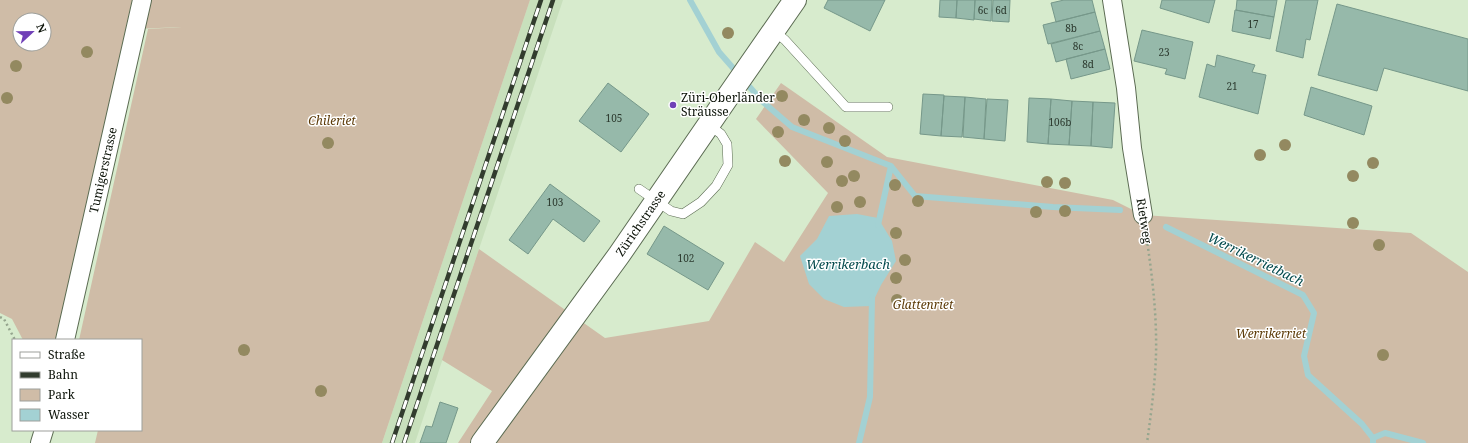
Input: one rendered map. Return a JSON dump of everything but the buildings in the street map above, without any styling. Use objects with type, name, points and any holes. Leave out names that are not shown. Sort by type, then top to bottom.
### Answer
[{"type":"main road","name":"Zürichstrasse","points":[[482,443],[581,309],[657,202],[708,124],[795,0]]},
{"type":"street","name":"Tumigerstrasse","points":[[65,339],[142,0]]},
{"type":"street","name":"Rietweg","points":[[1112,0],[1126,88],[1132,148],[1143,215]]},
{"type":"street","points":[[40,443],[44,431]]},
{"type":"lane","points":[[774,31],[785,40],[846,106],[888,107]]},
{"type":"lane","points":[[639,189],[671,212],[683,214],[701,202],[716,186],[728,165],[727,144],[721,134],[708,124]]},
{"type":"path","name":"Rietweg","points":[[1143,215],[1155,308],[1156,356],[1147,443]]},
{"type":"path","points":[[0,317],[4,319],[14,339]]},
{"type":"shaded area","points":[[530,0],[563,0],[415,443],[382,443]]},
{"type":"green space","points":[[0,0],[132,0],[57,339],[22,339],[12,319],[0,313]]},
{"type":"green space","name":"Chileriet","points":[[142,0],[530,0],[382,443],[95,443],[98,431],[142,431],[142,339],[79,339],[148,29],[182,27],[135,29]]},
{"type":"green space","points":[[781,83],[887,157],[1113,200],[1143,215],[1411,233],[1468,272],[1468,443],[458,443],[492,391],[442,360],[479,249],[605,338],[709,321],[755,242],[784,262],[828,193],[756,119]]},
{"type":"water","name":"Werrikerbach","points":[[857,214],[878,218],[892,241],[896,261],[881,285],[871,306],[844,307],[824,299],[809,284],[800,256],[817,239],[829,216]]},
{"type":"waterway","name":"Werrikerbach","points":[[690,0],[719,52],[762,101],[792,127],[891,166],[915,196],[1053,207],[1120,210]]},
{"type":"waterway","name":"Werrikerbach","points":[[878,225],[891,166]]},
{"type":"waterway","name":"Werrikerrietbach","points":[[1166,227],[1303,295],[1314,313],[1304,356],[1308,375],[1362,424],[1373,438],[1373,443]]},
{"type":"waterway","name":"Werrikerbach","points":[[859,443],[870,397],[872,298]]},
{"type":"waterway","points":[[1373,438],[1385,433],[1423,443]]},
{"type":"railway","points":[[392,443],[541,0]]},
{"type":"railway","points":[[404,443],[553,0]]},
{"type":"place","name":"Züri-Oberländer Sträusse","points":[[673,105]]},
{"type":"park label","name":"Glattenriet","points":[[923,305]]},
{"type":"park label","name":"Werrikerriet","points":[[1271,334]]}]
